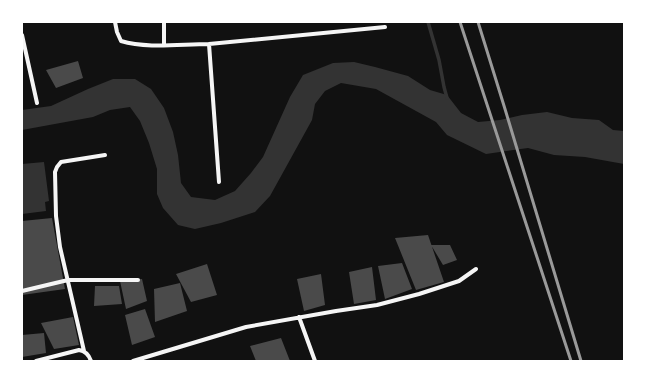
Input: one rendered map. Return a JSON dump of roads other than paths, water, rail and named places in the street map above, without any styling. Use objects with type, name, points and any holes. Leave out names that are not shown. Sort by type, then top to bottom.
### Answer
[{"type":"street","points":[[115,22],[121,41],[131,44],[164,45],[209,44],[385,26]]},
{"type":"street","points":[[164,22],[164,45]]},
{"type":"street","points":[[22,35],[36,103]]},
{"type":"street","points":[[209,44],[219,182]]},
{"type":"street","points":[[91,361],[89,356],[84,351],[60,247],[56,216],[55,172],[56,167],[61,162],[105,155]]},
{"type":"street","points":[[133,361],[246,326],[377,305],[412,296],[459,281],[476,269]]},
{"type":"street","points":[[22,291],[68,280],[138,280]]},
{"type":"street","points":[[299,317],[315,361]]},
{"type":"street","points":[[36,361],[72,351],[84,351]]},
{"type":"waterway","points":[[428,22],[439,60],[447,98]]},
{"type":"railway","points":[[460,22],[571,361]]},
{"type":"railway","points":[[478,22],[581,361]]}]
